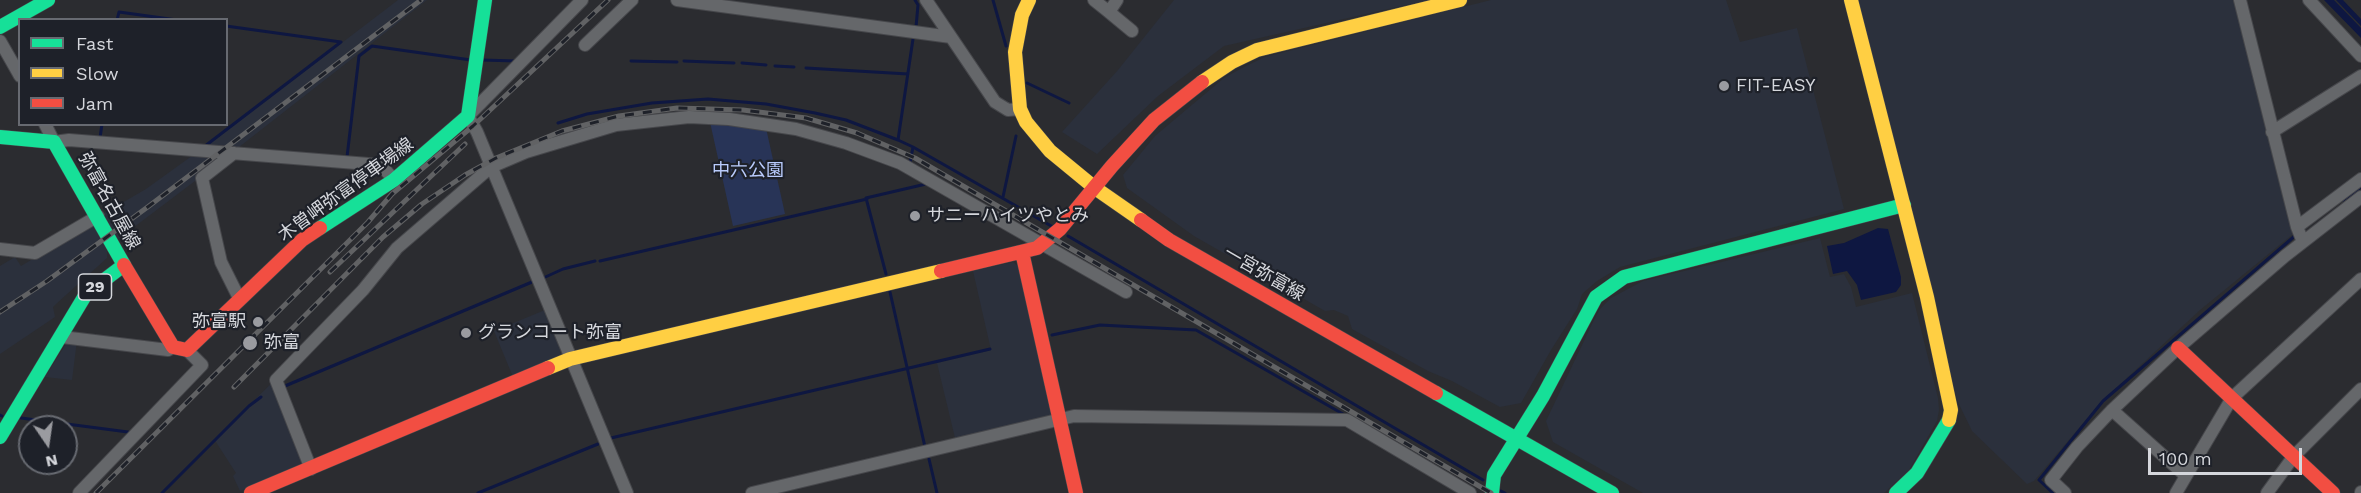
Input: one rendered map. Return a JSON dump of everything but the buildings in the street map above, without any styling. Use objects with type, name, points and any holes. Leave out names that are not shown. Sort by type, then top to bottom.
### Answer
[{"type":"main road","points":[[0,27],[31,5],[48,0]]},
{"type":"main road","points":[[468,116],[485,0]]},
{"type":"main road","name":"一宮弥富線","points":[[1029,0],[1022,15],[1015,52],[1020,109],[1026,122],[1050,151],[1095,188],[1169,240],[1612,493]]},
{"type":"main road","points":[[251,493],[570,359],[1022,252],[1044,244],[1060,229],[1154,120],[1198,85],[1232,62],[1257,51],[1296,39],[1461,0]]},
{"type":"main road","points":[[1851,0],[1927,297],[1951,410],[1948,423],[1917,473],[1896,493]]},
{"type":"main road","name":"木曽岬弥富停車場線","points":[[180,349],[302,240],[394,180],[468,116]]},
{"type":"main road","name":"弥富名古屋線","points":[[0,137],[54,142],[124,265],[86,294],[0,437]]},
{"type":"main road","points":[[1492,493],[1494,475],[1543,396],[1596,297],[1624,277],[1640,271],[1904,205]]},
{"type":"main road","points":[[1022,252],[1076,493]]},
{"type":"main road","points":[[124,265],[180,349]]},
{"type":"main road","points":[[2178,348],[2333,493]]},
{"type":"street","points":[[582,0],[468,116],[477,132],[627,493]]},
{"type":"street","points":[[585,45],[632,0]]},
{"type":"street","points":[[677,0],[951,37]]},
{"type":"street","points":[[926,0],[995,102],[1008,110],[1020,109]]},
{"type":"street","points":[[1094,0],[1132,31]]},
{"type":"street","points":[[1110,12],[1117,0]]},
{"type":"street","points":[[2240,0],[2300,234]]},
{"type":"street","points":[[2309,0],[2361,56]]},
{"type":"street","points":[[0,40],[18,72]]},
{"type":"street","points":[[2272,132],[2361,76]]},
{"type":"street","points":[[311,469],[276,380],[363,290],[397,248],[491,167],[526,152],[616,125],[689,117],[760,123],[796,129],[846,142],[900,163],[1126,292]]},
{"type":"street","points":[[46,126],[54,142],[60,140],[381,165],[394,180]]},
{"type":"street","points":[[234,153],[202,178],[221,262],[239,298]]},
{"type":"street","points":[[2065,493],[2051,480],[2077,447],[2112,410],[2361,179]]},
{"type":"street","points":[[2300,234],[2361,197]]},
{"type":"street","points":[[0,249],[35,253],[98,216]]},
{"type":"street","points":[[2176,493],[2232,398],[2358,288]]},
{"type":"street","points":[[62,337],[168,350],[180,349],[202,365],[79,493]]},
{"type":"street","points":[[2268,493],[2294,456],[2361,389]]},
{"type":"street","points":[[2112,410],[2186,476]]},
{"type":"street","points":[[752,493],[1074,416],[1347,420],[1470,493]]},
{"type":"shaded area","points":[[398,0],[427,0],[234,151],[204,148]]},
{"type":"shaded area","points":[[1174,0],[1428,0],[1224,46],[1158,96],[1097,154],[1062,132],[1118,70]]},
{"type":"shaded area","points":[[1491,0],[1726,0],[1740,42],[1797,28],[1844,209],[1620,267],[1597,281],[1582,294],[1577,309],[1521,403],[1500,407],[1352,329],[1348,316],[1334,310],[1325,311],[1194,236],[1127,188],[1123,175],[1155,136],[1224,78],[1244,67],[1265,57]]},
{"type":"shaded area","points":[[1856,0],[2234,0],[2293,234],[2200,310],[2101,402],[2034,481],[2027,484],[1972,431],[1957,400]]},
{"type":"shaded area","points":[[2324,0],[2334,0],[2361,28],[2361,38]]},
{"type":"shaded area","points":[[2336,0],[2343,0],[2361,19],[2361,26]]},
{"type":"shaded area","points":[[196,153],[228,156],[117,240],[103,214],[146,189]]},
{"type":"shaded area","points":[[95,222],[107,251],[107,258],[53,307],[55,317],[0,354],[0,266],[15,257],[21,266]]},
{"type":"shaded area","points":[[1878,228],[1888,229],[1901,277],[1901,285],[1896,292],[1861,300],[1857,285],[1847,271],[1833,274],[1827,246],[1844,243]]},
{"type":"shaded area","points":[[1820,238],[1830,277],[1844,274],[1851,287],[1856,307],[1912,293],[1939,410],[1937,421],[1909,470],[1884,493],[1643,493],[1553,442],[1546,421],[1593,322],[1600,309],[1611,298],[1643,281]]},
{"type":"shaded area","points":[[1013,262],[1018,266],[1052,416],[956,442],[937,363],[991,350],[973,271]]},
{"type":"shaded area","points":[[545,310],[563,351],[562,357],[513,377],[494,331]]},
{"type":"shaded area","points":[[69,339],[77,340],[72,380],[45,377]]},
{"type":"shaded area","points":[[273,382],[307,464],[240,491],[233,476],[236,473],[214,439]]},
{"type":"green space","name":"中六公園","points":[[710,122],[766,128],[785,214],[733,226]]},
{"type":"waterway","points":[[915,0],[918,5],[916,27]]},
{"type":"waterway","points":[[993,0],[1006,46]]},
{"type":"waterway","points":[[118,18],[119,12],[162,18]]},
{"type":"waterway","points":[[228,26],[341,42]]},
{"type":"waterway","points":[[910,163],[913,147],[898,140],[913,39]]},
{"type":"waterway","points":[[205,146],[341,42]]},
{"type":"waterway","points":[[347,157],[359,56],[372,46],[471,60]]},
{"type":"waterway","points":[[481,60],[517,61]]},
{"type":"waterway","points":[[631,61],[677,62]]},
{"type":"waterway","points":[[684,61],[734,63]]},
{"type":"waterway","points":[[742,63],[766,65]]},
{"type":"waterway","points":[[775,66],[794,67]]},
{"type":"waterway","points":[[806,68],[908,74]]},
{"type":"waterway","points":[[1027,83],[1069,103]]},
{"type":"waterway","points":[[558,123],[587,114],[652,103],[708,99],[766,104],[815,113],[846,120],[898,140]]},
{"type":"waterway","points":[[100,138],[102,126]]},
{"type":"waterway","points":[[1003,197],[1016,136]]},
{"type":"waterway","points":[[913,147],[1053,227]]},
{"type":"waterway","points":[[886,274],[866,198],[926,184]]},
{"type":"waterway","points":[[2343,200],[2361,187]]},
{"type":"waterway","points":[[600,261],[867,199]]},
{"type":"waterway","points":[[2053,493],[2039,480],[2103,401],[2297,234]]},
{"type":"waterway","points":[[1068,236],[1483,480]]},
{"type":"waterway","points":[[541,279],[563,269],[595,261]]},
{"type":"waterway","points":[[285,386],[532,282]]},
{"type":"waterway","points":[[890,292],[925,447]]},
{"type":"waterway","points":[[1052,335],[1100,325],[1196,330],[1343,414]]},
{"type":"waterway","points":[[611,438],[990,349]]},
{"type":"waterway","points":[[162,493],[249,406],[261,397]]},
{"type":"waterway","points":[[78,425],[128,432]]},
{"type":"waterway","points":[[478,493],[598,444]]},
{"type":"waterway","points":[[929,459],[937,493]]},
{"type":"waterway","points":[[1501,491],[1505,493]]},
{"type":"railway","points":[[0,312],[47,281],[149,206],[421,0]]},
{"type":"railway","points":[[96,493],[368,222],[392,194],[473,126],[608,0]]},
{"type":"railway","points":[[234,387],[383,237],[422,204],[465,175],[496,158],[562,131],[619,116],[677,108],[743,110],[806,118],[857,133],[915,158],[1491,493]]},
{"type":"railway","points":[[330,272],[465,144]]},
{"type":"traffic: fast","points":[[0,27],[48,0]]},
{"type":"traffic: fast","points":[[320,228],[394,180],[468,116],[485,0]]},
{"type":"traffic: fast","points":[[0,137],[54,142],[124,265],[86,294],[0,437]]},
{"type":"traffic: fast","points":[[1492,493],[1494,475],[1543,396],[1596,297],[1624,277],[1904,205]]},
{"type":"traffic: fast","points":[[1436,393],[1612,493]]},
{"type":"traffic: fast","points":[[1896,493],[1917,473],[1949,420]]},
{"type":"traffic: slow","points":[[1029,0],[1022,15],[1015,52],[1020,109],[1026,122],[1050,151],[1095,188],[1141,220]]},
{"type":"traffic: slow","points":[[1202,82],[1232,62],[1257,50],[1460,0]]},
{"type":"traffic: slow","points":[[1851,0],[1927,297],[1951,410],[1949,420]]},
{"type":"traffic: slow","points":[[548,368],[570,359],[941,271]]},
{"type":"traffic: jam","points":[[941,271],[1037,248],[1060,229],[1154,120],[1202,82]]},
{"type":"traffic: jam","points":[[1141,220],[1169,240],[1436,393]]},
{"type":"traffic: jam","points":[[124,265],[173,347],[187,350],[302,240],[320,228]]},
{"type":"traffic: jam","points":[[1022,252],[1076,493]]},
{"type":"traffic: jam","points":[[2178,348],[2333,493]]},
{"type":"traffic: jam","points":[[251,493],[548,368]]},
{"type":"place","name":"FIT-EASY","points":[[1724,86]]},
{"type":"place","name":"サニーハイツやとみ","points":[[915,216]]},
{"type":"place","name":"弥富駅","points":[[258,322]]},
{"type":"place","name":"グランコート弥富","points":[[466,333]]},
{"type":"place","name":"弥富","points":[[250,343]]}]
